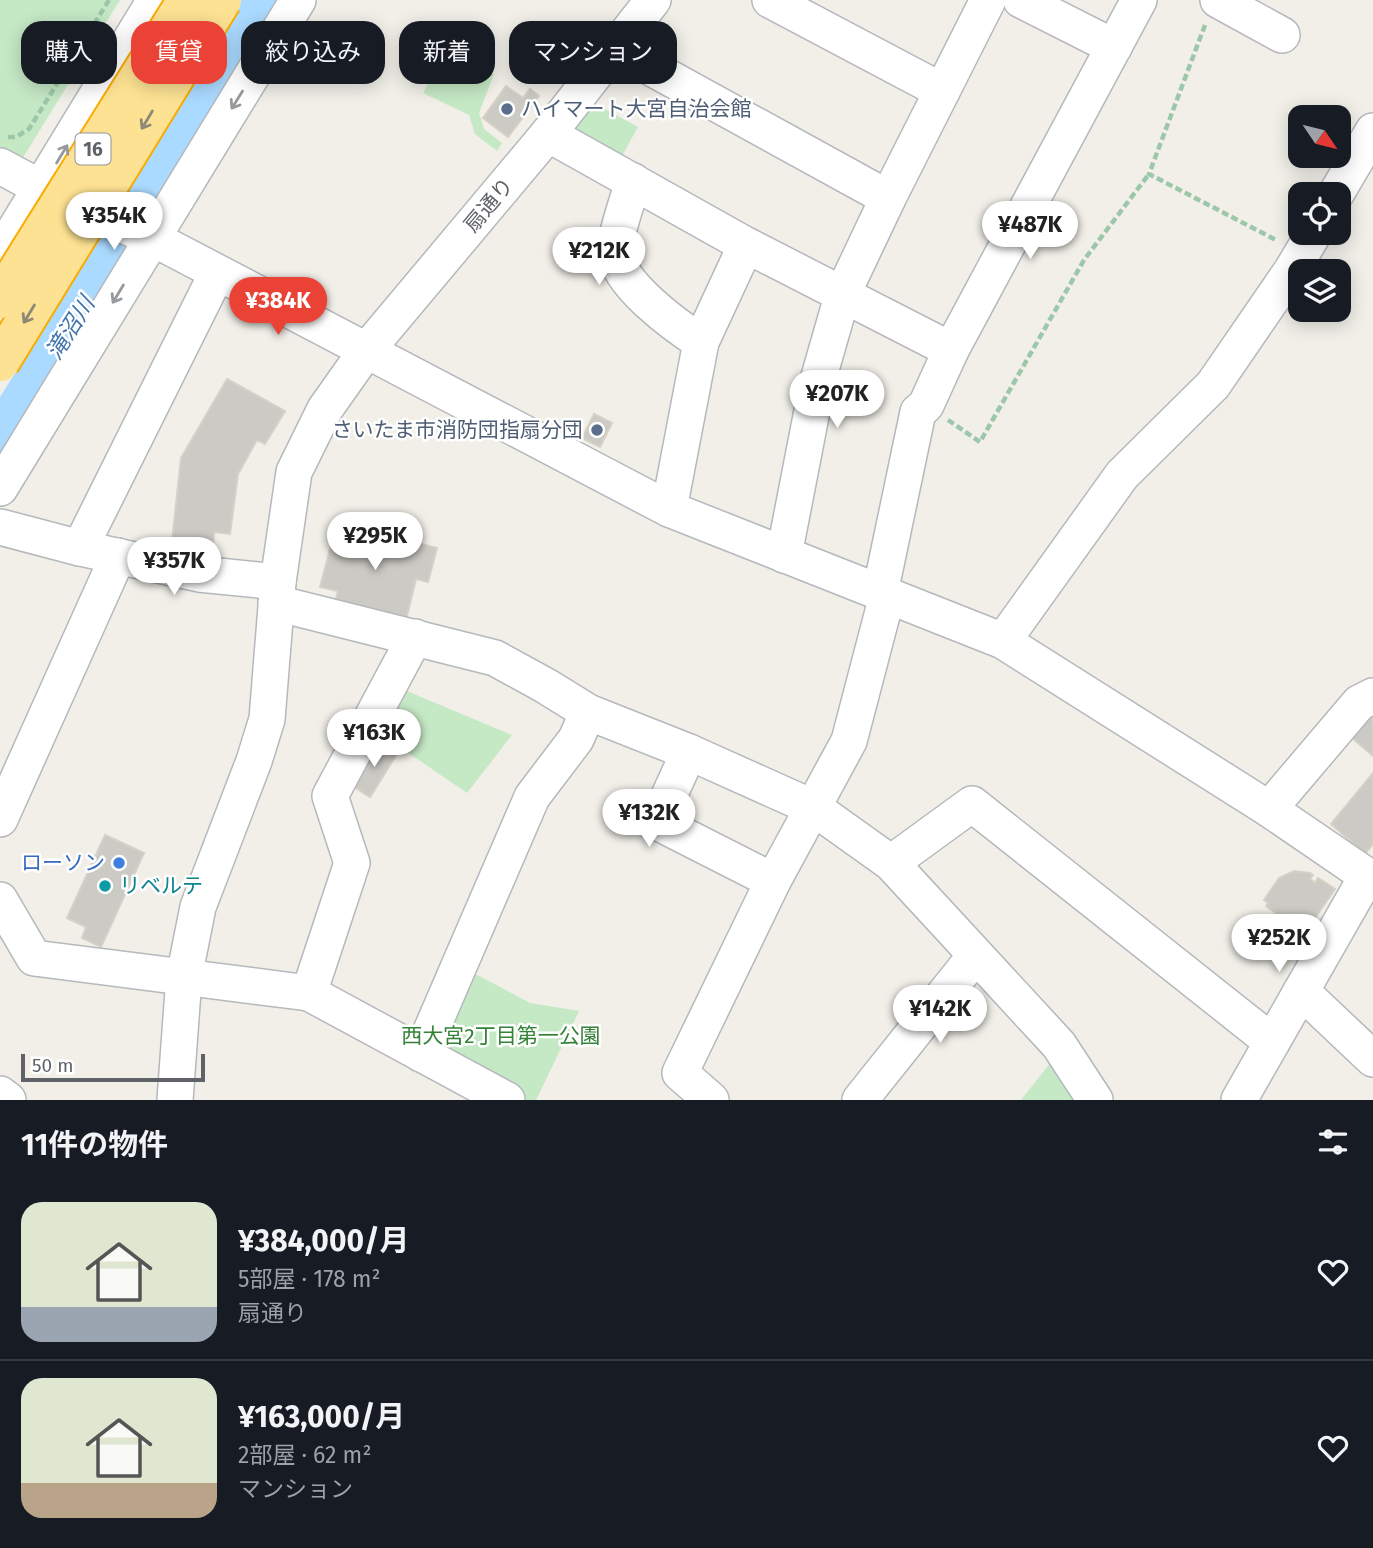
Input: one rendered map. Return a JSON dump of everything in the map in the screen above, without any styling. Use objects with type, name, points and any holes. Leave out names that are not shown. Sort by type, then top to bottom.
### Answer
[{"type":"highway","name":"16","points":[[0,299],[187,0]]},
{"type":"highway","name":"16","points":[[0,362],[222,0]]},
{"type":"street","points":[[0,254],[155,0]]},
{"type":"street","points":[[0,488],[147,236],[298,0]]},
{"type":"street","name":"扇通り","points":[[636,21],[653,0]]},
{"type":"street","points":[[770,0],[942,91]]},
{"type":"street","points":[[784,555],[818,380],[843,293],[988,0]]},
{"type":"street","points":[[1021,0],[1114,47]]},
{"type":"street","points":[[711,1100],[680,1073],[773,881],[849,741],[883,594],[918,412],[926,405],[951,350],[1139,0]]},
{"type":"street","points":[[1214,6],[1282,34]]},
{"type":"street","points":[[677,82],[888,198]]},
{"type":"street","name":"扇通り","points":[[175,1100],[184,977],[198,907],[254,761],[267,719],[277,593],[294,471],[325,410],[366,351],[587,84]]},
{"type":"street","points":[[1343,182],[1373,131]]},
{"type":"street","points":[[548,134],[746,244],[951,350]]},
{"type":"street","points":[[0,166],[41,188],[147,236],[669,509],[1003,641],[1269,809],[1370,878],[1239,1100]]},
{"type":"street","points":[[633,181],[615,250],[623,275],[667,320],[701,342]]},
{"type":"street","points":[[669,509],[701,342],[746,244]]},
{"type":"street","points":[[1003,641],[1122,475],[1213,385],[1307,245]]},
{"type":"street","points":[[80,548],[217,273]]},
{"type":"street","points":[[0,527],[277,593],[415,637],[495,658],[546,685],[588,712],[690,752],[814,808],[891,863],[1059,1045],[1095,1100]]},
{"type":"street","points":[[0,819],[118,556]]},
{"type":"street","points":[[309,993],[352,863],[330,796],[415,637]]},
{"type":"street","points":[[1269,809],[1359,703],[1373,696]]},
{"type":"street","points":[[421,1054],[532,797],[576,739],[588,712]]},
{"type":"street","points":[[690,752],[657,822],[773,881]]},
{"type":"street","points":[[891,863],[972,804],[1272,1042]]},
{"type":"street","points":[[0,900],[34,958],[309,993],[507,1100]]},
{"type":"street","points":[[860,1100],[975,956]]},
{"type":"street","points":[[1301,991],[1373,1059]]},
{"type":"street","points":[[0,1094],[8,1100]]},
{"type":"path","points":[[0,136],[16,137],[29,129],[109,0]]},
{"type":"path","points":[[926,405],[980,442],[1084,260],[1149,174],[1214,6]]},
{"type":"path","points":[[1149,174],[1288,234]]},
{"type":"green space","points":[[0,0],[120,0],[107,21],[21,21],[21,84],[68,84],[22,159],[0,147]]},
{"type":"green space","points":[[428,84],[490,84],[479,113],[484,129],[502,143],[497,151],[475,134],[469,115],[423,93]]},
{"type":"green space","points":[[594,103],[638,127],[618,163],[572,131]]},
{"type":"green space","points":[[402,689],[512,735],[467,793],[378,732]]},
{"type":"green space","name":"西大宮2丁目第一公園","points":[[468,970],[530,1003],[579,1011],[536,1100],[522,1100],[439,1051]]},
{"type":"green space","points":[[1052,1061],[1079,1100],[1021,1100]]},
{"type":"building","points":[[506,86],[523,98],[530,89],[539,96],[508,137],[483,118]]},
{"type":"building","points":[[227,379],[285,411],[265,444],[257,440],[238,474],[230,534],[214,532],[213,547],[172,541],[181,458]]},
{"type":"building","points":[[594,414],[612,423],[600,447],[582,438]]},
{"type":"building","points":[[337,522],[437,548],[428,582],[416,579],[405,624],[334,606],[338,591],[320,587]]},
{"type":"building","points":[[1373,703],[1373,756],[1350,736]]},
{"type":"building","points":[[378,742],[397,754],[370,797],[351,785]]},
{"type":"building","points":[[1373,773],[1373,844],[1365,854],[1331,824]]},
{"type":"building","name":"リベルテ","points":[[105,835],[144,853],[101,947],[82,938],[86,927],[67,918]]},
{"type":"building","points":[[1294,871],[1310,873],[1313,875],[1310,879],[1315,883],[1318,878],[1335,889],[1309,927],[1289,914],[1285,920],[1266,906],[1268,903],[1264,900],[1279,878]]},
{"type":"waterway","name":"滝沼川","points":[[0,438],[114,258],[266,0]]},
{"type":"place","name":"ハイマート大宮自治会館","points":[[507,109]]},
{"type":"place","name":"さいたま市消防団指扇分団","points":[[597,430]]},
{"type":"place","name":"ローソン","points":[[119,863]]},
{"type":"place","name":"リベルテ","points":[[105,886]]}]
